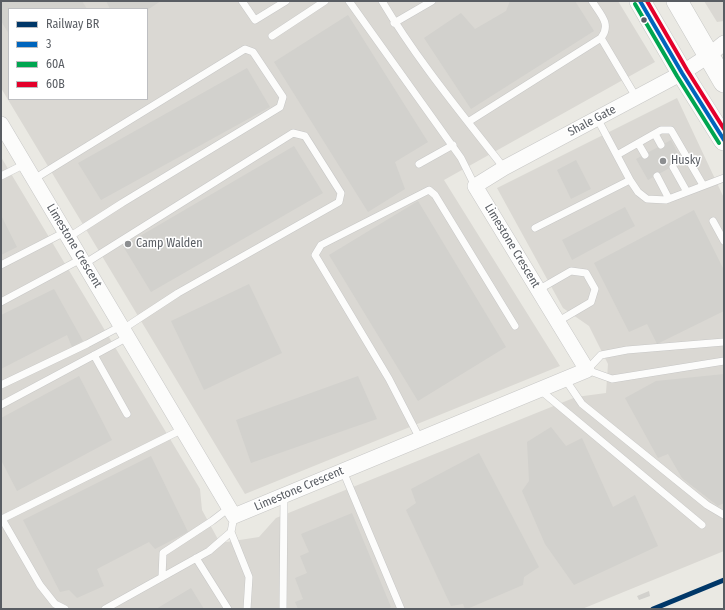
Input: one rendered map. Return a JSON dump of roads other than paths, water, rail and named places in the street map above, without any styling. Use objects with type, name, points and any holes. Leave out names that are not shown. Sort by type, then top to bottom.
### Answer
[{"type":"main road","points":[[640,1],[682,73],[724,140]]},
{"type":"main road","points":[[677,1],[724,82]]},
{"type":"street","name":"Shale Gate","points":[[475,186],[504,168],[682,73],[708,56],[724,43]]},
{"type":"street","name":"Limestone Crescent","points":[[1,124],[232,512],[284,496],[587,370],[475,186]]},
{"type":"lane","points":[[242,1],[254,20],[286,1]]},
{"type":"lane","points":[[272,36],[325,1]]},
{"type":"lane","points":[[349,1],[453,145],[475,186]]},
{"type":"lane","points":[[382,1],[394,23],[418,56],[504,168]]},
{"type":"lane","points":[[394,23],[432,1]]},
{"type":"lane","points":[[468,122],[601,38],[606,32],[606,23],[592,1]]},
{"type":"lane","points":[[601,38],[636,97]]},
{"type":"lane","points":[[1,265],[67,234],[122,203],[280,107],[283,97],[253,52],[245,49],[34,179]]},
{"type":"lane","points":[[597,118],[630,180],[638,192],[647,199],[669,199],[724,178]]},
{"type":"lane","points":[[617,155],[662,130],[671,130],[703,185]]},
{"type":"lane","points":[[1,302],[83,261],[293,133],[305,136],[341,193],[339,202],[178,293],[124,330],[94,355],[1,406]]},
{"type":"lane","points":[[655,134],[661,145]]},
{"type":"lane","points":[[638,143],[645,155]]},
{"type":"lane","points":[[419,164],[453,145]]},
{"type":"lane","points":[[1,176],[25,164]]},
{"type":"lane","points":[[674,167],[687,192]]},
{"type":"lane","points":[[657,176],[669,199]]},
{"type":"lane","points":[[535,228],[630,180]]},
{"type":"lane","points":[[420,439],[389,379],[315,255],[321,245],[429,190],[435,195],[515,326]]},
{"type":"lane","points":[[714,221],[724,241]]},
{"type":"lane","points":[[538,290],[571,271],[586,273],[595,289],[591,302],[558,322]]},
{"type":"lane","points":[[1,385],[87,344],[124,330]]},
{"type":"lane","points":[[724,342],[628,350],[601,355],[587,370],[612,379],[724,361]]},
{"type":"lane","points":[[94,355],[127,414]]},
{"type":"lane","points":[[565,378],[582,404],[707,505],[724,515]]},
{"type":"lane","points":[[539,389],[702,525]]},
{"type":"lane","points":[[65,609],[55,604],[40,585],[2,519],[183,429]]},
{"type":"lane","points":[[343,471],[401,609]]},
{"type":"lane","points":[[283,609],[284,496]]},
{"type":"lane","points":[[162,577],[163,553],[212,521],[232,512],[231,532],[249,577],[247,609]]},
{"type":"lane","points":[[105,609],[209,551],[231,532]]},
{"type":"lane","points":[[196,558],[228,609]]},
{"type":"rail line","name":"BR","points":[[653,609],[724,580]]},
{"type":"place","name":"Husky","points":[[663,161]]},
{"type":"place","name":"Camp Walden","points":[[128,244]]}]
